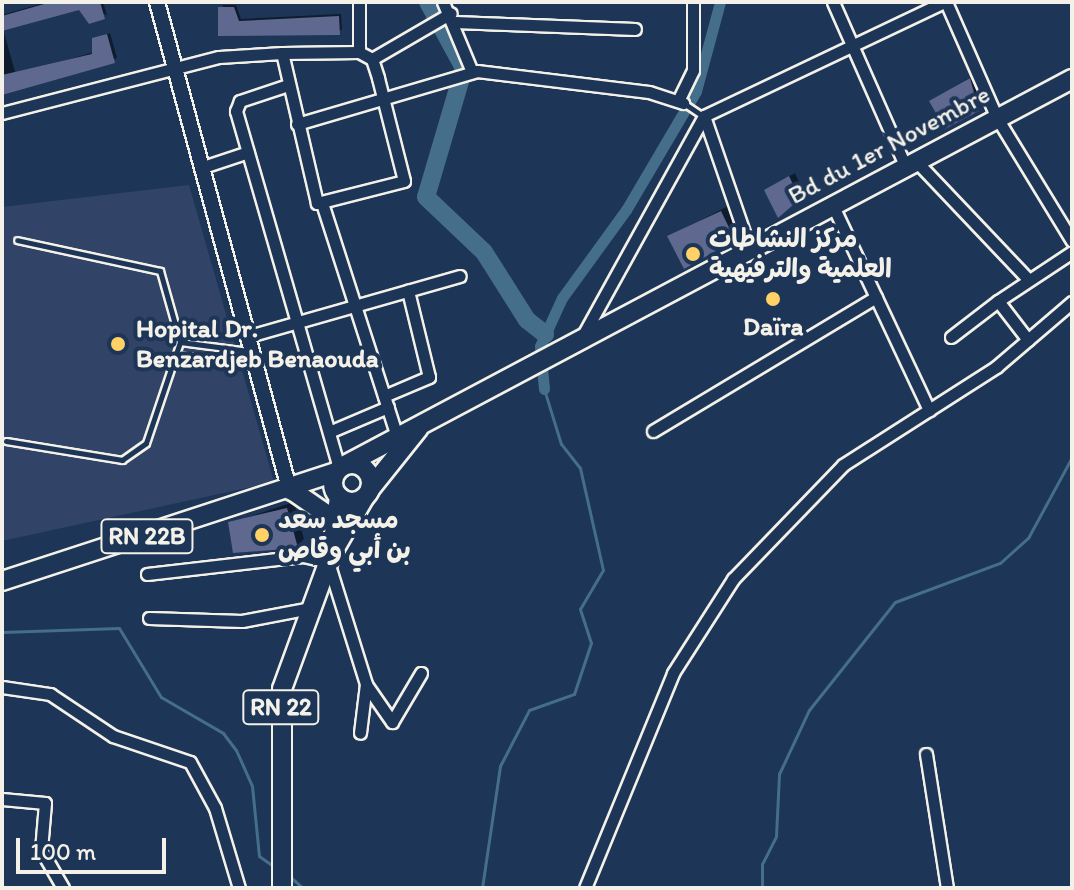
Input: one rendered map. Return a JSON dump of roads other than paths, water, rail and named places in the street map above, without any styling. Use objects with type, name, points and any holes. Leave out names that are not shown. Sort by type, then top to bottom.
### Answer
[{"type":"main road","name":"Bd du 1er Novembre","points":[[422,425],[749,247],[1072,79]]},
{"type":"main road","name":"RN 22","points":[[341,468],[422,425]]},
{"type":"main road","name":"RN 22","points":[[282,888],[282,689],[329,558],[367,494],[422,425]]},
{"type":"main road","name":"RN 22B","points":[[2,581],[291,491],[341,468]]},
{"type":"main road","points":[[341,468],[368,472],[367,494],[338,496],[341,468]]},
{"type":"main road","name":"RN 22B","points":[[291,491],[338,496]]},
{"type":"main road","points":[[291,491],[332,518]]},
{"type":"main road","name":"RN 22","points":[[329,558],[332,518],[338,496]]},
{"type":"street","points":[[157,2],[291,491]]},
{"type":"street","points":[[359,2],[359,52]]},
{"type":"street","points":[[443,2],[467,73]]},
{"type":"street","points":[[582,337],[690,108],[693,2]]},
{"type":"street","points":[[833,2],[910,162],[1028,279]]},
{"type":"street","points":[[297,124],[467,73],[690,108],[852,45],[945,2],[997,118],[1072,241]]},
{"type":"street","points":[[372,59],[446,18],[635,29]]},
{"type":"street","points":[[2,113],[174,65],[282,53],[359,52],[372,59],[404,181],[322,203]]},
{"type":"street","points":[[282,53],[297,124],[397,436]]},
{"type":"street","points":[[288,85],[236,105],[341,468]]},
{"type":"street","points":[[690,108],[749,247]]},
{"type":"street","points":[[203,167],[248,152]]},
{"type":"street","points":[[832,204],[929,410]]},
{"type":"street","points":[[951,337],[1028,279],[1072,252]]},
{"type":"street","points":[[249,336],[460,276]]},
{"type":"street","points":[[329,432],[429,377],[408,291]]},
{"type":"street","points":[[653,431],[876,297]]},
{"type":"street","points":[[998,301],[1028,340]]},
{"type":"street","points":[[585,888],[673,673],[733,579],[827,479],[1028,340],[1072,302]]},
{"type":"street","points":[[147,574],[303,556],[329,558],[366,684],[392,722],[421,673]]},
{"type":"street","points":[[149,618],[242,621],[310,608]]},
{"type":"street","points":[[360,733],[366,684]]},
{"type":"street","points":[[2,687],[50,694],[113,736],[190,762],[203,779],[239,888]]},
{"type":"street","points":[[926,754],[947,888]]},
{"type":"street","points":[[2,799],[45,803],[41,850],[63,888]]},
{"type":"lane","points":[[6,441],[122,460],[146,443],[180,342],[160,271],[17,240]]},
{"type":"lane","points":[[180,342],[255,359]]},
{"type":"lane","points":[[178,355],[255,359]]},
{"type":"waterway","points":[[428,2],[464,68],[426,197],[484,252],[527,320],[545,334]]},
{"type":"waterway","points":[[544,389],[540,346],[562,298],[626,210],[696,91],[720,2]]},
{"type":"waterway","points":[[482,888],[500,766],[529,710],[574,694],[591,643],[580,609],[603,570],[580,468],[561,444],[544,389]]},
{"type":"waterway","points":[[762,888],[762,864],[776,836],[779,774],[809,710],[895,602],[1000,563],[1028,538],[1072,457]]},
{"type":"waterway","points":[[2,632],[119,628],[161,697],[223,733],[236,750],[252,786],[259,856],[275,867]]},
{"type":"waterway","points":[[288,875],[303,888]]},
{"type":"place","name":"مركز النشاطات العلمية والترفيهية","points":[[693,254]]},
{"type":"place","name":"Daïra","points":[[773,299]]},
{"type":"place","name":"Hopital Dr. Benzardjeb Benaouda","points":[[118,344]]},
{"type":"place","name":"مسجد سعد بن أبي وقاص","points":[[262,535]]}]
